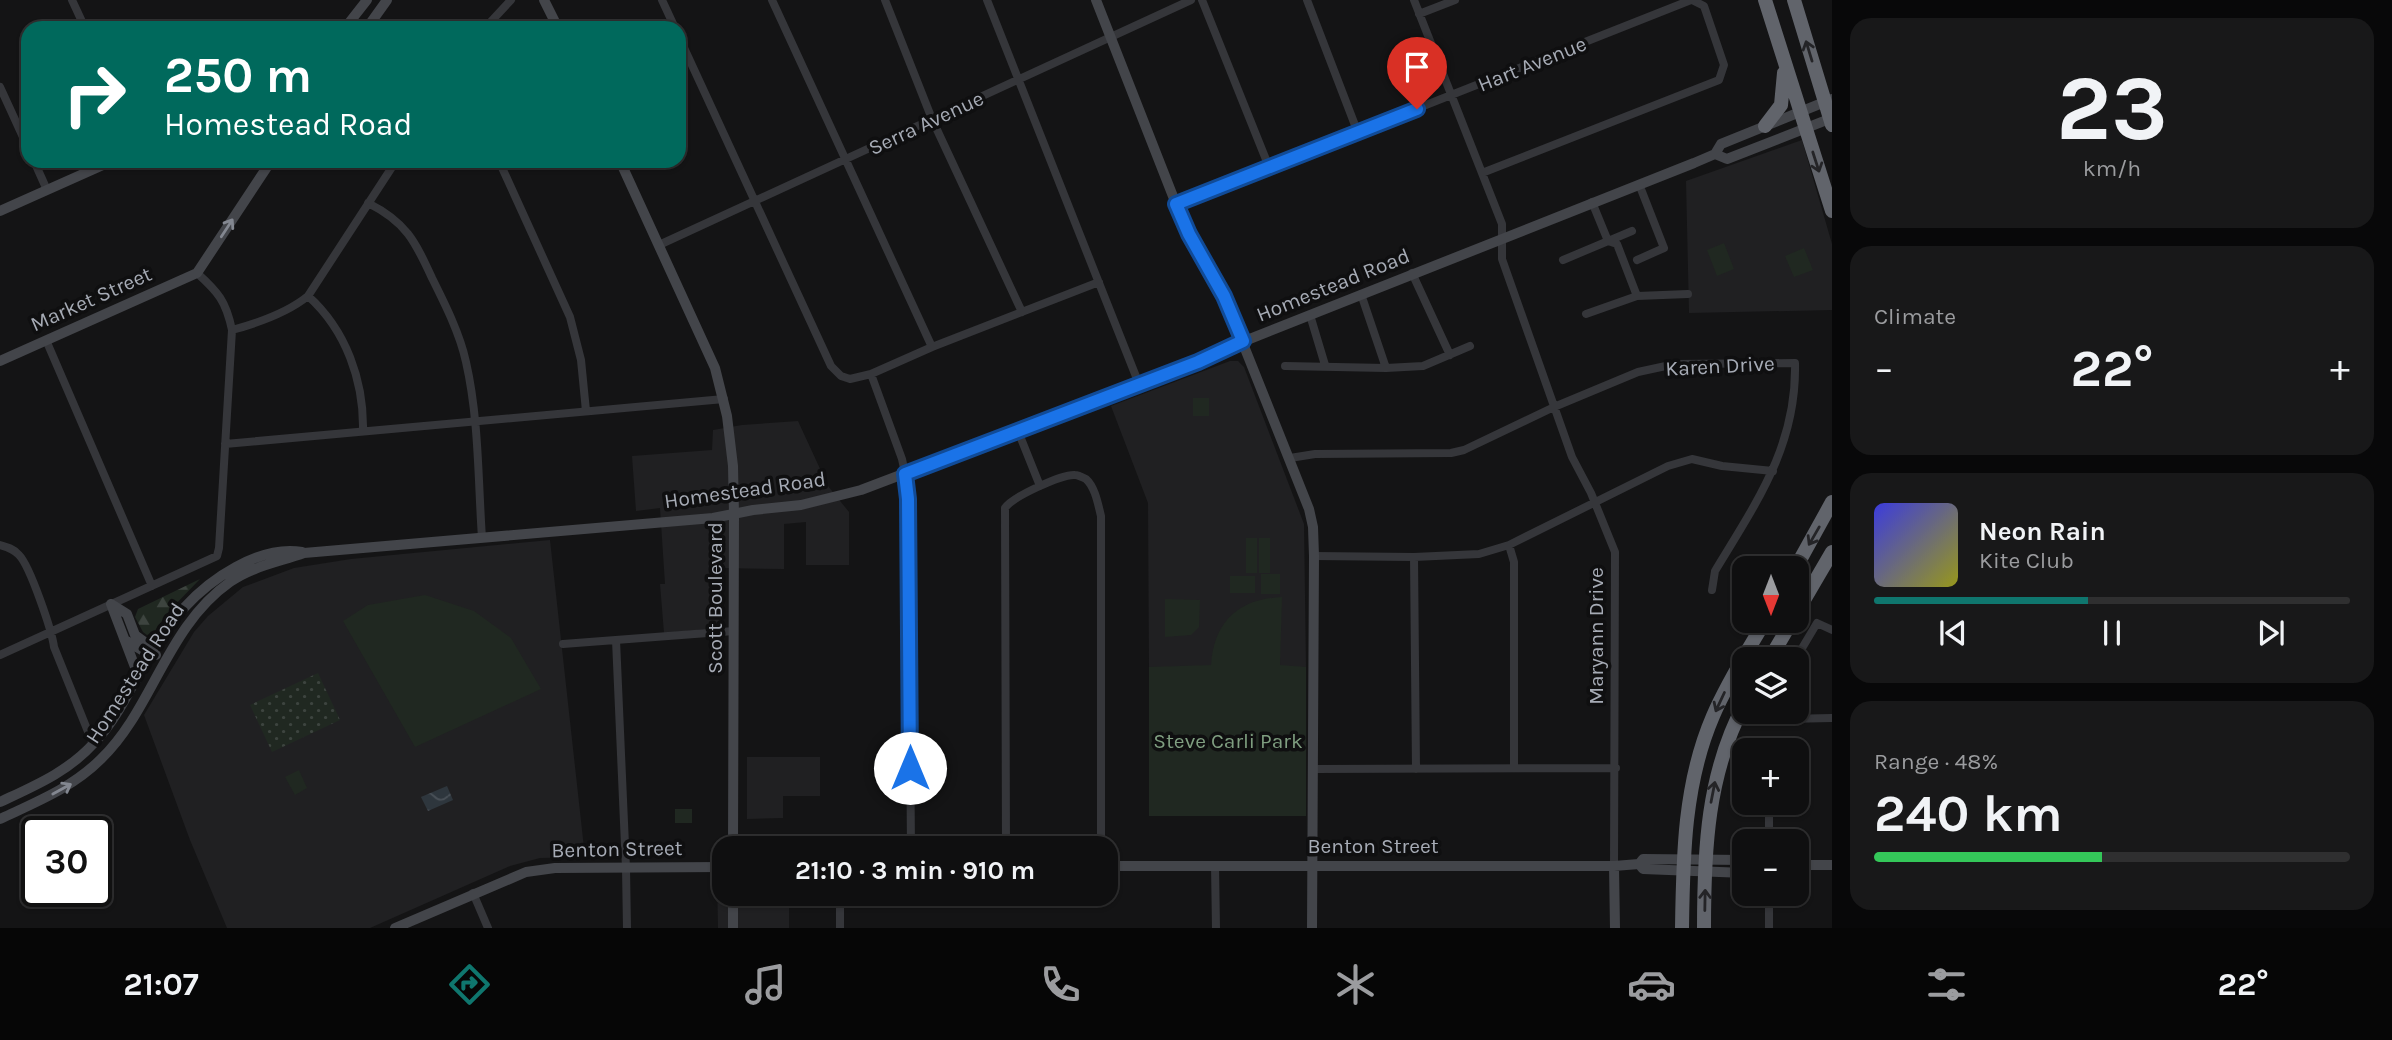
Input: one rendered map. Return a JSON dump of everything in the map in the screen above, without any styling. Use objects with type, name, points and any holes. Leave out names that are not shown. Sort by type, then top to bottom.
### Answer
[{"type":"highway","points":[[1766,0],[1832,211]]},
{"type":"highway","points":[[1794,0],[1828,101],[1831,120]]},
{"type":"highway","points":[[1765,126],[1782,100],[1784,61]]},
{"type":"highway","points":[[1802,556],[1832,502]]},
{"type":"highway","points":[[1810,590],[1832,552]]},
{"type":"highway","points":[[1682,928],[1686,818],[1700,751],[1727,686],[1757,634]]},
{"type":"highway","points":[[1704,928],[1708,822],[1715,783],[1735,724]]},
{"type":"main road","points":[[350,21],[367,0]]},
{"type":"main road","points":[[372,21],[387,0]]},
{"type":"main road","points":[[544,0],[554,21]]},
{"type":"main road","points":[[1096,0],[1176,204],[1189,234],[1224,296],[1309,509],[1314,556],[1312,928]]},
{"type":"main road","name":"Homestead Road","points":[[0,819],[69,786],[103,758],[117,742],[164,661],[204,604],[230,582],[255,568],[304,553],[713,518],[826,500],[905,474],[1139,384],[1715,154],[1721,144],[1828,101]]},
{"type":"main road","name":"Homestead Road","points":[[1715,154],[1727,159],[1831,120]]},
{"type":"main road","points":[[0,211],[96,168]]},
{"type":"main road","points":[[197,273],[266,168]]},
{"type":"main road","name":"Scott Boulevard","points":[[623,168],[715,368],[724,399],[732,455],[734,514],[733,836]]},
{"type":"main road","name":"Market Street","points":[[0,361],[197,273]]},
{"type":"main road","name":"Homestead Road","points":[[0,802],[54,776],[70,766],[93,744],[117,713],[151,652],[174,618],[215,579],[246,562],[269,554],[288,550],[304,553]]},
{"type":"main road","points":[[111,604],[127,614],[135,635],[150,646],[151,652]]},
{"type":"main road","points":[[111,604],[135,667],[136,680]]},
{"type":"main road","points":[[125,640],[164,661]]},
{"type":"main road","name":"Benton Street","points":[[1118,866],[1614,866],[1639,864],[1643,859],[1732,871]]},
{"type":"main road","name":"Benton Street","points":[[1705,866],[1732,862]]},
{"type":"main road","points":[[1809,866],[1832,865]]},
{"type":"main road","name":"Maryann Drive","points":[[1614,866],[1615,928]]},
{"type":"main road","name":"Benton Street","points":[[395,928],[473,893],[526,872],[541,869],[712,867]]},
{"type":"main road","points":[[733,906],[733,928]]},
{"type":"street","points":[[72,0],[82,21]]},
{"type":"street","points":[[492,21],[511,0]]},
{"type":"street","points":[[662,0],[672,21]]},
{"type":"street","points":[[772,0],[932,347]]},
{"type":"street","points":[[885,0],[932,119],[1022,312]]},
{"type":"street","points":[[987,0],[1139,384]]},
{"type":"street","name":"Serra Avenue","points":[[659,245],[1191,0]]},
{"type":"street","points":[[1202,0],[1269,167]]},
{"type":"street","points":[[1307,0],[1358,133]]},
{"type":"street","name":"Maryann Drive","points":[[1414,0],[1502,224],[1502,259],[1572,457],[1595,502],[1615,552],[1614,866]]},
{"type":"street","points":[[1419,14],[1455,0]]},
{"type":"street","points":[[1482,173],[1719,80],[1724,65],[1704,6],[1692,0]]},
{"type":"street","name":"Hart Avenue","points":[[1176,204],[1692,0]]},
{"type":"street","points":[[686,52],[831,366],[841,376],[850,379],[870,374],[1099,282]]},
{"type":"street","points":[[0,87],[3,104],[21,136]]},
{"type":"street","points":[[37,168],[47,190]]},
{"type":"street","points":[[232,330],[297,305],[308,296],[391,168]]},
{"type":"street","points":[[502,168],[570,317],[581,360],[586,411]]},
{"type":"street","points":[[1637,260],[1664,248],[1639,184]]},
{"type":"street","points":[[1592,202],[1608,241],[1617,244],[1637,296]]},
{"type":"street","points":[[368,203],[396,219],[415,242],[445,303],[466,360],[474,421],[482,538]]},
{"type":"street","points":[[1563,260],[1632,231]]},
{"type":"street","points":[[0,655],[209,561],[217,555],[232,330],[229,313],[220,294],[197,273]]},
{"type":"street","points":[[1412,274],[1450,355]]},
{"type":"street","points":[[1361,294],[1386,368]]},
{"type":"street","points":[[1586,314],[1637,296],[1688,294]]},
{"type":"street","points":[[308,296],[324,310],[338,330],[357,378],[363,408],[363,431]]},
{"type":"street","points":[[1310,315],[1325,365]]},
{"type":"street","points":[[46,340],[152,586]]},
{"type":"street","points":[[1285,366],[1423,366],[1470,346]]},
{"type":"street","name":"Karen Drive","points":[[1290,458],[1315,454],[1451,453],[1464,450],[1554,407],[1638,372],[1675,364],[1795,363],[1795,386],[1789,427],[1773,471],[1715,571],[1712,590]]},
{"type":"street","points":[[870,374],[895,440],[905,474],[908,499],[911,836]]},
{"type":"street","points":[[225,444],[724,399]]},
{"type":"street","points":[[1018,431],[1040,486]]},
{"type":"street","points":[[1314,556],[1414,557],[1479,554],[1509,545],[1687,459],[1721,466],[1773,471]]},
{"type":"street","points":[[1006,836],[1005,508],[1013,499],[1040,486],[1074,475],[1085,478],[1093,490],[1101,516],[1101,836]]},
{"type":"street","points":[[0,545],[13,549],[22,559],[93,744]]},
{"type":"street","points":[[1509,545],[1514,562],[1514,767]]},
{"type":"street","points":[[1414,557],[1416,769]]},
{"type":"street","points":[[1803,647],[1817,623],[1832,630]]},
{"type":"street","points":[[562,644],[734,631]]},
{"type":"street","points":[[616,640],[626,928]]},
{"type":"street","points":[[1809,718],[1832,718]]},
{"type":"street","points":[[1314,769],[1616,768]]},
{"type":"street","points":[[1215,865],[1216,928]]},
{"type":"street","points":[[473,893],[488,928]]},
{"type":"street","points":[[840,906],[840,928]]},
{"type":"street","points":[[1769,906],[1769,928]]},
{"type":"shaded area","points":[[1802,140],[1832,244],[1832,310],[1689,313],[1686,181]]},
{"type":"shaded area","points":[[1230,361],[1238,361],[1244,367],[1304,524],[1306,667],[1149,667],[1148,503],[1111,406]]},
{"type":"shaded area","points":[[798,421],[828,486],[849,512],[849,565],[806,565],[806,522],[784,524],[784,569],[718,568],[719,628],[664,633],[660,584],[665,584],[660,508],[636,511],[632,456],[712,450],[713,430]]},
{"type":"shaded area","points":[[550,540],[585,857],[540,858],[510,866],[370,928],[227,928],[190,840],[144,715],[194,632],[208,616],[243,587],[294,568],[351,559]]},
{"type":"shaded area","points":[[747,757],[820,757],[820,796],[783,796],[783,818],[747,819]]},
{"type":"shaded area","points":[[718,906],[789,906],[789,928],[718,928]]},
{"type":"green space","points":[[1724,243],[1734,269],[1717,276],[1707,250]]},
{"type":"green space","points":[[1804,248],[1813,270],[1794,277],[1785,256]]},
{"type":"green space","points":[[1193,398],[1209,398],[1209,416],[1193,416]]},
{"type":"green space","points":[[1246,538],[1257,538],[1257,573],[1246,573]]},
{"type":"green space","points":[[1259,538],[1270,538],[1270,573],[1259,573]]},
{"type":"green space","points":[[1261,574],[1280,574],[1280,594],[1261,594]]},
{"type":"green space","points":[[1230,576],[1255,576],[1255,593],[1230,593]]},
{"type":"green space","points":[[200,579],[169,611],[154,632],[147,635],[143,632],[135,617],[138,609]]},
{"type":"green space","points":[[425,595],[474,611],[511,638],[541,689],[415,747],[343,621],[368,605]]},
{"type":"green space","name":"Steve Carli Park","points":[[1282,597],[1280,665],[1306,667],[1306,816],[1149,816],[1149,667],[1211,665],[1217,637],[1231,616],[1253,602]]},
{"type":"green space","points":[[1165,599],[1200,600],[1199,627],[1191,635],[1165,637]]},
{"type":"green space","points":[[318,673],[340,720],[272,752],[250,705]]},
{"type":"green space","points":[[299,770],[307,788],[295,795],[285,777]]},
{"type":"green space","points":[[675,809],[692,809],[692,823],[675,823]]},
{"type":"water","points":[[447,786],[453,800],[428,811],[421,797]]},
{"type":"route","points":[[910,768],[908,487],[905,474],[1198,362],[1243,341],[1224,296],[1189,234],[1176,204],[1417,109]]}]
